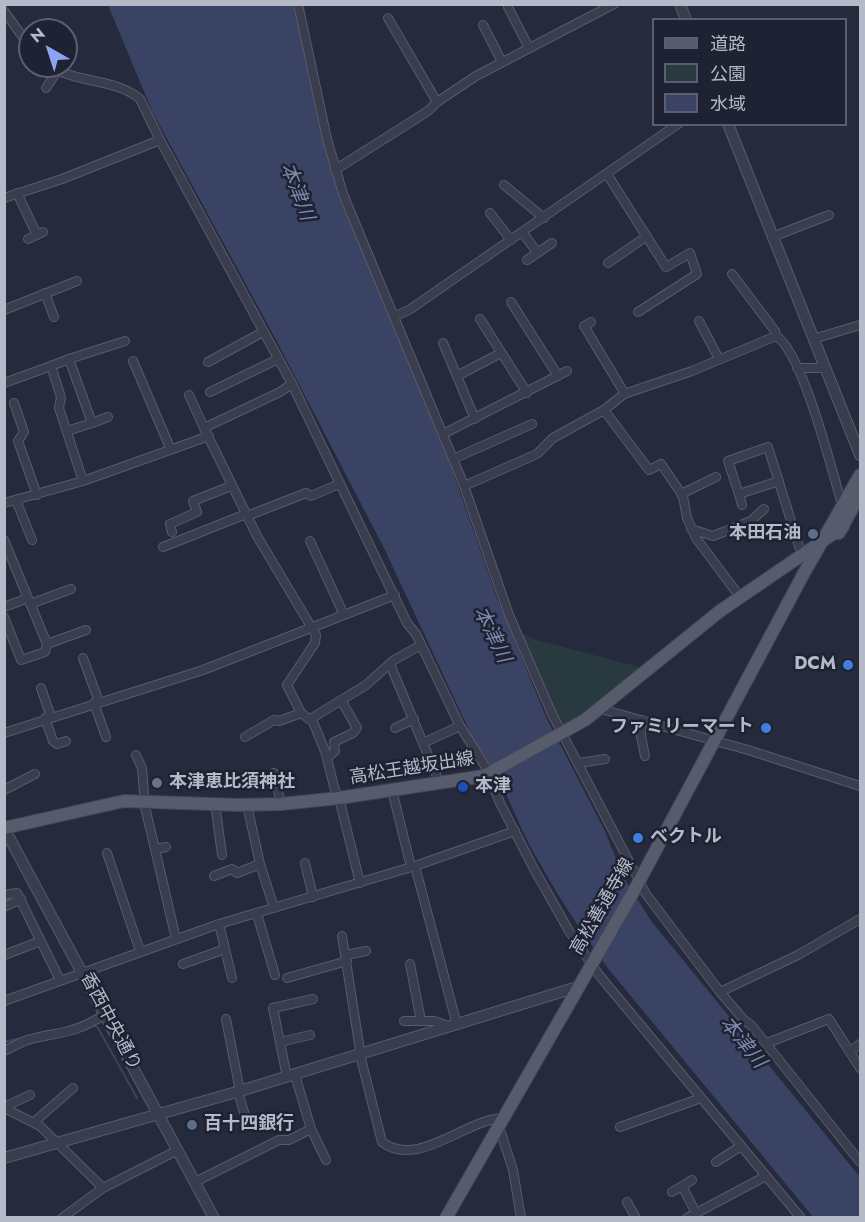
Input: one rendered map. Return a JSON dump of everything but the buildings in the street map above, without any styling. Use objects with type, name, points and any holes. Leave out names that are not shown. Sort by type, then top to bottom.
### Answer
[{"type":"main road","name":"高松善通寺線","points":[[804,564],[843,527],[855,498],[861,475]]},
{"type":"main road","name":"高松善通寺線","points":[[446,1218],[637,885],[716,742],[786,611],[804,564],[855,498]]},
{"type":"main road","name":"高松善通寺線","points":[[825,538],[843,527]]},
{"type":"main road","name":"高松王越坂出線","points":[[4,828],[124,801],[281,804],[440,784],[491,773],[561,735],[601,709],[740,597],[804,564]]},
{"type":"street","points":[[298,4],[335,170],[464,486],[509,615],[561,735],[579,763],[637,885],[720,992],[767,1043],[772,1054],[861,1162]]},
{"type":"street","points":[[335,170],[502,62],[610,5]]},
{"type":"street","points":[[508,7],[530,48]]},
{"type":"street","points":[[4,11],[18,30]]},
{"type":"street","points":[[388,18],[437,102]]},
{"type":"street","points":[[483,25],[502,62]]},
{"type":"street","points":[[78,76],[135,94],[140,99],[292,384],[339,484],[460,726],[491,773],[515,831],[560,915],[593,961],[701,1098],[801,1218]]},
{"type":"street","points":[[46,88],[50,78]]},
{"type":"street","points":[[395,316],[409,310],[675,126]]},
{"type":"street","points":[[729,126],[824,368],[861,454]]},
{"type":"street","points":[[4,198],[62,179],[160,140]]},
{"type":"street","points":[[607,174],[666,267],[690,253],[697,274],[638,312]]},
{"type":"street","points":[[504,185],[544,218]]},
{"type":"street","points":[[17,193],[36,236]]},
{"type":"street","points":[[490,213],[511,240]]},
{"type":"street","points":[[772,237],[829,214]]},
{"type":"street","points":[[522,232],[537,252]]},
{"type":"street","points":[[608,263],[646,236]]},
{"type":"street","points":[[527,260],[552,243]]},
{"type":"street","points":[[732,274],[775,331],[776,336],[781,339],[797,368],[855,498]]},
{"type":"street","points":[[4,310],[77,282]]},
{"type":"street","points":[[45,293],[54,317]]},
{"type":"street","points":[[511,302],[558,376]]},
{"type":"street","points":[[480,319],[527,393]]},
{"type":"street","points":[[699,321],[719,359]]},
{"type":"street","points":[[591,322],[584,326],[626,394]]},
{"type":"street","points":[[813,339],[861,325]]},
{"type":"street","points":[[208,362],[263,332]]},
{"type":"street","points":[[464,486],[537,454],[553,438],[604,410],[626,394],[776,336]]},
{"type":"street","points":[[4,382],[125,340]]},
{"type":"street","points":[[443,343],[475,419]]},
{"type":"street","points":[[457,376],[501,353]]},
{"type":"street","points":[[210,392],[278,358]]},
{"type":"street","points":[[69,359],[92,423]]},
{"type":"street","points":[[133,361],[171,450]]},
{"type":"street","points":[[51,366],[61,397],[59,408],[83,481]]},
{"type":"street","points":[[797,368],[824,368]]},
{"type":"street","points":[[443,434],[567,371]]},
{"type":"street","points":[[4,503],[83,481],[171,450],[292,384]]},
{"type":"street","points":[[189,395],[231,486],[295,600],[313,627],[315,643],[287,685],[301,713],[312,718],[327,758],[360,883]]},
{"type":"street","points":[[14,403],[24,432],[18,441],[37,495]]},
{"type":"street","points":[[604,410],[649,470],[661,464],[681,494],[691,529],[740,597]]},
{"type":"street","points":[[67,431],[108,417]]},
{"type":"street","points":[[453,459],[532,424]]},
{"type":"street","points":[[742,505],[725,461],[767,444],[804,564]]},
{"type":"street","points":[[681,494],[716,477]]},
{"type":"street","points":[[739,494],[779,481]]},
{"type":"street","points":[[163,547],[306,493],[311,496],[339,484]]},
{"type":"street","points":[[172,532],[170,524],[197,512],[193,501],[231,486]]},
{"type":"street","points":[[16,500],[32,540]]},
{"type":"street","points":[[691,529],[713,536],[751,521],[764,510]]},
{"type":"street","points":[[4,540],[47,644],[45,652],[21,660],[4,617]]},
{"type":"street","points":[[310,541],[345,615]]},
{"type":"street","points":[[4,607],[71,589]]},
{"type":"street","points":[[4,733],[48,717],[202,670],[395,595]]},
{"type":"street","points":[[47,644],[86,630]]},
{"type":"street","points":[[312,718],[366,685],[390,664],[421,645]]},
{"type":"street","points":[[83,658],[106,736]]},
{"type":"street","points":[[390,664],[440,784]]},
{"type":"street","points":[[41,688],[53,741],[57,744],[66,741]]},
{"type":"street","points":[[327,758],[335,751],[334,742],[357,728],[341,700]]},
{"type":"street","points":[[601,709],[861,786]]},
{"type":"street","points":[[245,737],[274,720],[279,721],[301,713]]},
{"type":"street","points":[[395,728],[414,719]]},
{"type":"street","points":[[642,720],[641,736],[645,756]]},
{"type":"street","points":[[423,743],[460,726]]},
{"type":"street","points":[[136,755],[142,768],[145,801],[176,939]]},
{"type":"street","points":[[579,763],[605,759]]},
{"type":"street","points":[[274,773],[281,804]]},
{"type":"street","points":[[4,790],[35,774]]},
{"type":"street","points":[[392,790],[455,1026]]},
{"type":"street","points":[[215,803],[222,855]]},
{"type":"street","points":[[247,805],[274,908]]},
{"type":"street","name":"香西中央通り","points":[[4,828],[214,1218]]},
{"type":"street","points":[[4,1001],[219,924],[360,883],[515,831]]},
{"type":"street","points":[[155,849],[166,848]]},
{"type":"street","points":[[106,853],[140,951]]},
{"type":"street","points":[[305,863],[313,897]]},
{"type":"street","points":[[214,876],[232,869],[237,873],[261,864]]},
{"type":"street","points":[[4,895],[17,893],[21,899],[60,980]]},
{"type":"street","points":[[4,907],[21,899]]},
{"type":"street","points":[[257,914],[269,938],[270,971]]},
{"type":"street","points":[[720,992],[798,955],[861,919]]},
{"type":"street","points":[[219,924],[232,978]]},
{"type":"street","points":[[342,936],[361,1055],[379,1136],[389,1148],[418,1150],[483,1122],[501,1123],[513,1170],[521,1218]]},
{"type":"street","points":[[4,955],[41,941]]},
{"type":"street","points":[[183,964],[225,950]]},
{"type":"street","points":[[287,978],[366,951]]},
{"type":"street","points":[[410,964],[421,1021]]},
{"type":"street","points":[[4,1158],[239,1092],[577,987]]},
{"type":"street","points":[[313,999],[273,1008],[280,1042],[291,1076],[326,1161]]},
{"type":"street","points":[[4,1051],[30,1039],[60,1035],[91,1023],[105,1014]]},
{"type":"street","points":[[226,1019],[239,1092],[247,1122]]},
{"type":"street","points":[[767,1043],[829,1019],[861,1068]]},
{"type":"street","points":[[404,1021],[434,1022],[455,1026]]},
{"type":"street","points":[[280,1042],[310,1035]]},
{"type":"street","points":[[850,1051],[861,1044]]},
{"type":"street","points":[[34,1122],[73,1088]]},
{"type":"street","points":[[4,1108],[30,1095]]},
{"type":"street","points":[[620,1127],[701,1098]]},
{"type":"street","points":[[4,1108],[34,1122],[103,1188]]},
{"type":"street","points":[[195,1182],[279,1140],[289,1140],[311,1129]]},
{"type":"street","points":[[716,1162],[741,1146]]},
{"type":"street","points":[[62,1218],[103,1188],[178,1150]]},
{"type":"street","points":[[687,1218],[766,1176]]},
{"type":"street","points":[[672,1192],[692,1180]]},
{"type":"street","points":[[682,1186],[696,1213]]},
{"type":"street","points":[[627,1202],[636,1218]]},
{"type":"green space","points":[[522,633],[537,640],[643,668],[595,708],[562,729]]},
{"type":"water","name":"本津川","points":[[108,5],[295,5],[315,105],[338,193],[446,452],[497,598],[546,717],[604,829],[624,878],[652,922],[860,1177],[860,1217],[813,1217],[607,967],[542,868],[493,769],[475,743],[384,548],[275,338],[153,113]]},
{"type":"waterway","points":[[65,1028],[87,1020]]},
{"type":"waterway","points":[[92,1024],[98,1028],[137,1098]]},
{"type":"waterway","points":[[4,1042],[22,1038]]},
{"type":"place","name":"本田石油","points":[[813,534]]},
{"type":"place","name":"DCM","points":[[848,665]]},
{"type":"place","name":"ファミリーマート","points":[[766,728]]},
{"type":"place","name":"本津恵比須神社","points":[[157,783]]},
{"type":"place","name":"本津","points":[[463,787]]},
{"type":"place","name":"ベクトル","points":[[638,838]]},
{"type":"place","name":"百十四銀行","points":[[192,1125]]}]
